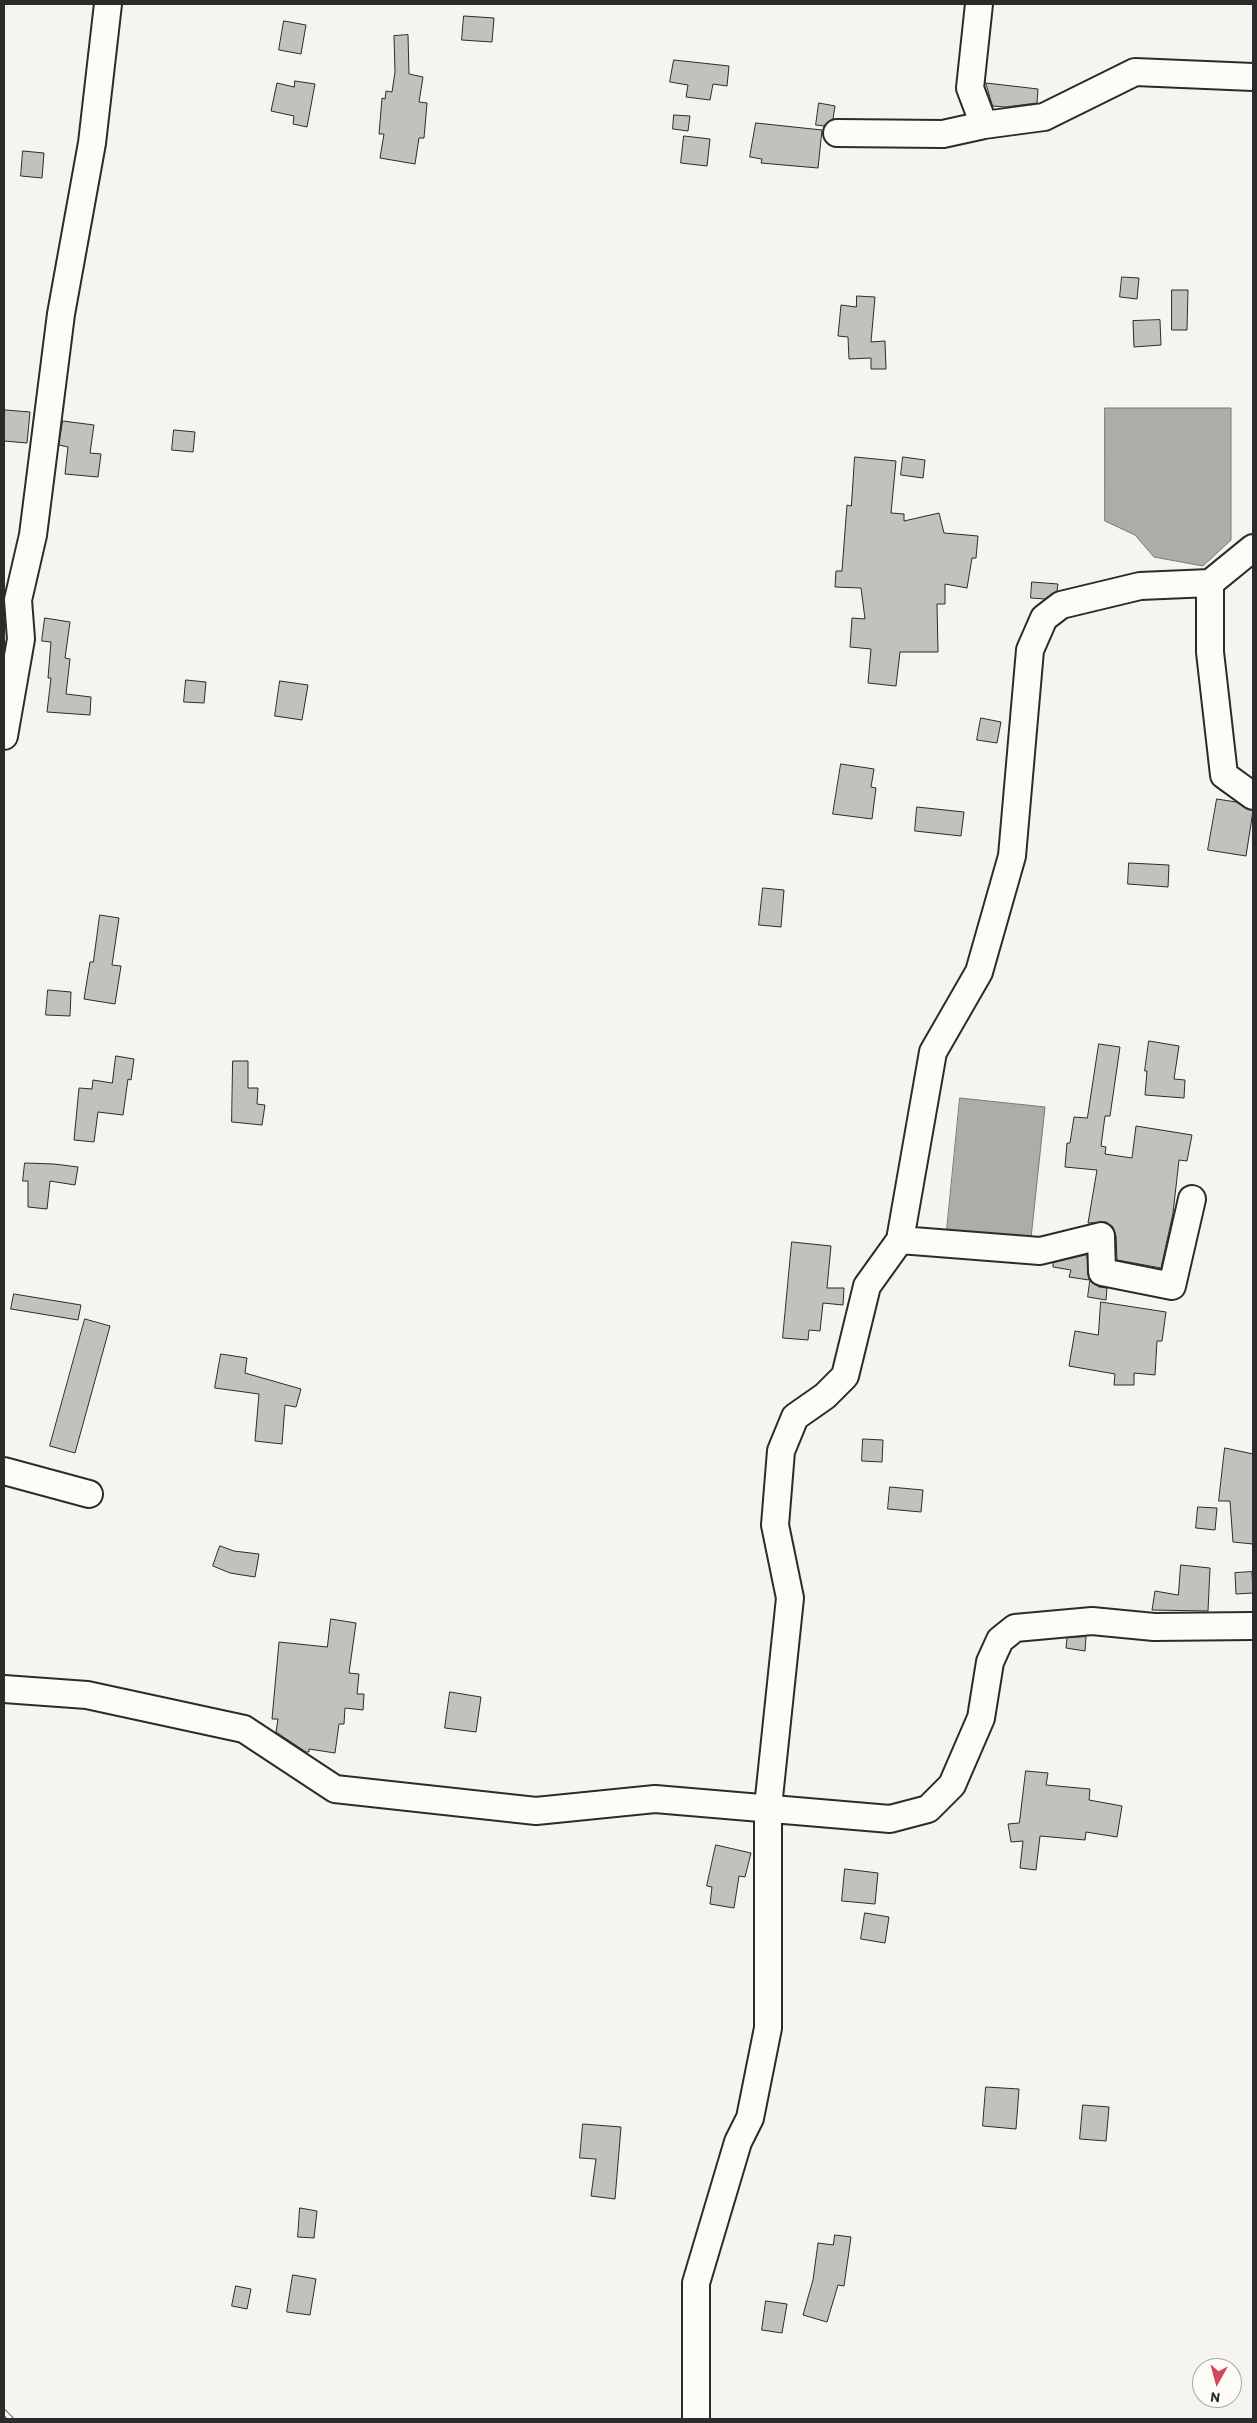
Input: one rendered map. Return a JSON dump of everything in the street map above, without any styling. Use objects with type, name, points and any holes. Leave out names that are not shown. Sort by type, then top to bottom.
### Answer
[{"type":"street","points":[[4,736],[21,639],[18,600],[33,535],[61,314],[92,143],[108,4]]},
{"type":"street","points":[[979,4],[970,88],[984,125]]},
{"type":"street","points":[[838,134],[943,134],[984,125],[1044,117],[1134,72],[1253,77]]},
{"type":"street","points":[[696,2419],[696,2283],[738,2142],[750,2118],[768,2028],[768,1807],[790,1598],[775,1525],[781,1451],[795,1417],[825,1396],[845,1376],[866,1286],[900,1240],[933,1052],[979,972],[1012,856],[1030,650],[1044,618],[1061,605],[1140,586],[1210,583],[1253,548]]},
{"type":"street","points":[[1210,583],[1210,652],[1224,774],[1253,796]]},
{"type":"street","points":[[900,1240],[1040,1251],[1101,1236],[1102,1272],[1172,1286],[1192,1199]]},
{"type":"street","points":[[4,1470],[89,1494]]},
{"type":"street","points":[[4,1689],[87,1695],[244,1729],[335,1789],[536,1811],[655,1799],[768,1807],[890,1819],[928,1810],[952,1785],[981,1718],[990,1662],[1000,1640],[1015,1628],[1092,1621],[1154,1627],[1253,1626]]},
{"type":"shaded area","points":[[1105,408],[1231,408],[1231,540],[1203,566],[1154,557],[1135,535],[1105,521]]},
{"type":"shaded area","points":[[960,1098],[1045,1107],[1031,1238],[947,1230]]},
{"type":"building","points":[[464,16],[494,18],[492,42],[462,40]]},
{"type":"building","points":[[284,21],[306,25],[301,54],[279,50]]},
{"type":"building","points":[[408,35],[409,74],[423,77],[419,102],[427,103],[424,138],[419,138],[415,164],[380,158],[384,134],[379,134],[382,98],[385,99],[386,91],[392,92],[395,72],[394,36]]},
{"type":"building","points":[[674,60],[729,66],[727,86],[713,84],[710,100],[686,97],[688,85],[670,82]]},
{"type":"building","points":[[295,81],[315,84],[307,127],[293,124],[294,116],[271,111],[277,83],[294,87]]},
{"type":"building","points":[[986,83],[1038,89],[1037,103],[1005,107],[993,106]]},
{"type":"building","points":[[819,103],[835,106],[833,119],[824,126],[816,125]]},
{"type":"building","points":[[674,115],[690,116],[688,131],[673,129]]},
{"type":"building","points":[[756,123],[822,130],[818,168],[761,163],[762,159],[750,157]]},
{"type":"building","points":[[684,136],[710,139],[707,166],[681,163]]},
{"type":"building","points":[[23,151],[44,153],[42,178],[21,176]]},
{"type":"building","points":[[1122,277],[1139,278],[1137,299],[1120,297]]},
{"type":"building","points":[[1172,290],[1188,290],[1187,330],[1172,330]]},
{"type":"building","points":[[857,296],[875,297],[871,342],[885,341],[886,369],[871,369],[871,358],[849,359],[848,337],[838,336],[841,305],[856,307]]},
{"type":"building","points":[[1160,320],[1161,345],[1134,347],[1133,321]]},
{"type":"building","points":[[5,410],[30,412],[27,443],[4,441]]},
{"type":"building","points":[[63,421],[94,425],[90,453],[101,454],[98,477],[65,474],[68,447],[59,445]]},
{"type":"building","points":[[174,430],[195,432],[193,452],[172,450]]},
{"type":"building","points":[[855,457],[896,461],[891,513],[904,514],[904,521],[939,513],[944,533],[978,536],[976,558],[972,558],[967,588],[945,584],[945,604],[937,604],[938,652],[900,652],[896,686],[868,683],[871,649],[850,647],[852,618],[865,619],[861,588],[835,587],[836,571],[842,571],[847,505],[851,506]]},
{"type":"building","points":[[903,457],[925,460],[923,478],[901,475]]},
{"type":"building","points":[[1032,582],[1058,584],[1057,591],[1045,599],[1031,598]]},
{"type":"building","points":[[45,618],[70,622],[65,658],[70,659],[66,694],[91,697],[90,715],[47,712],[51,678],[48,678],[51,642],[42,641]]},
{"type":"building","points":[[186,680],[206,682],[204,703],[184,702]]},
{"type":"building","points":[[280,681],[308,685],[302,720],[275,716]]},
{"type":"building","points":[[981,718],[1001,722],[997,743],[977,740]]},
{"type":"building","points":[[841,764],[874,769],[871,787],[876,788],[872,819],[833,814]]},
{"type":"building","points":[[1217,799],[1236,802],[1253,811],[1246,856],[1208,850]]},
{"type":"building","points":[[917,807],[964,812],[961,836],[915,831]]},
{"type":"building","points":[[1129,863],[1169,865],[1168,887],[1128,884]]},
{"type":"building","points":[[763,888],[784,890],[781,927],[759,925]]},
{"type":"building","points":[[100,915],[119,918],[112,965],[121,966],[115,1004],[84,999],[90,962],[93,962]]},
{"type":"building","points":[[48,990],[71,992],[70,1016],[46,1015]]},
{"type":"building","points":[[1149,1041],[1179,1046],[1174,1079],[1185,1080],[1184,1098],[1145,1095],[1147,1071],[1145,1071]]},
{"type":"building","points":[[1099,1044],[1120,1047],[1110,1116],[1105,1116],[1101,1146],[1106,1147],[1105,1154],[1132,1158],[1136,1126],[1192,1135],[1187,1161],[1179,1160],[1173,1213],[1161,1268],[1117,1260],[1116,1236],[1113,1227],[1106,1222],[1088,1223],[1097,1170],[1065,1167],[1067,1143],[1070,1143],[1074,1117],[1087,1118]]},
{"type":"building","points":[[116,1056],[134,1059],[131,1080],[128,1079],[123,1115],[98,1112],[94,1142],[74,1140],[79,1088],[92,1089],[93,1080],[112,1083]]},
{"type":"building","points":[[233,1061],[248,1061],[248,1088],[258,1088],[257,1104],[265,1105],[262,1125],[232,1122]]},
{"type":"building","points":[[25,1163],[78,1167],[75,1185],[50,1181],[47,1209],[28,1207],[28,1181],[23,1181]]},
{"type":"building","points":[[792,1242],[831,1246],[827,1288],[844,1288],[843,1305],[823,1303],[820,1331],[809,1330],[808,1340],[783,1338]]},
{"type":"building","points":[[1087,1255],[1089,1280],[1069,1277],[1071,1270],[1053,1267],[1053,1263]]},
{"type":"building","points":[[1090,1281],[1099,1287],[1107,1288],[1106,1300],[1088,1297]]},
{"type":"building","points":[[14,1294],[81,1305],[78,1320],[11,1309]]},
{"type":"building","points":[[1101,1302],[1166,1312],[1162,1341],[1157,1341],[1155,1375],[1134,1373],[1134,1385],[1114,1385],[1115,1374],[1069,1366],[1075,1331],[1098,1335]]},
{"type":"building","points":[[85,1319],[110,1326],[75,1453],[50,1446]]},
{"type":"building","points":[[221,1354],[247,1358],[245,1373],[301,1389],[296,1407],[285,1405],[282,1444],[255,1441],[259,1394],[215,1388]]},
{"type":"building","points":[[863,1439],[883,1440],[882,1462],[862,1461]]},
{"type":"building","points":[[1225,1448],[1253,1454],[1253,1544],[1233,1542],[1230,1501],[1219,1501]]},
{"type":"building","points":[[890,1487],[923,1490],[921,1512],[888,1509]]},
{"type":"building","points":[[1198,1507],[1217,1508],[1215,1530],[1196,1528]]},
{"type":"building","points":[[220,1546],[234,1551],[259,1554],[255,1577],[230,1573],[213,1566]]},
{"type":"building","points":[[1181,1565],[1210,1568],[1208,1611],[1152,1610],[1155,1591],[1178,1595]]},
{"type":"building","points":[[1252,1572],[1253,1593],[1236,1594],[1235,1573]]},
{"type":"building","points":[[331,1619],[356,1623],[349,1673],[359,1674],[357,1694],[364,1694],[363,1710],[345,1708],[344,1724],[339,1724],[335,1753],[309,1749],[309,1752],[306,1752],[276,1732],[278,1719],[272,1719],[279,1642],[327,1647]]},
{"type":"building","points":[[1086,1637],[1085,1651],[1066,1648],[1067,1638]]},
{"type":"building","points":[[450,1692],[481,1697],[476,1732],[445,1728]]},
{"type":"building","points":[[1026,1771],[1048,1773],[1046,1785],[1090,1789],[1089,1800],[1122,1806],[1117,1837],[1086,1832],[1085,1840],[1040,1836],[1036,1870],[1020,1868],[1023,1841],[1011,1842],[1008,1824],[1019,1823]]},
{"type":"building","points":[[716,1845],[751,1853],[745,1877],[739,1876],[734,1908],[710,1904],[712,1887],[707,1886]]},
{"type":"building","points":[[845,1869],[878,1873],[875,1904],[842,1901]]},
{"type":"building","points":[[865,1913],[889,1917],[885,1943],[861,1939]]},
{"type":"building","points":[[986,2087],[1019,2089],[1016,2129],[983,2126]]},
{"type":"building","points":[[1083,2105],[1109,2107],[1106,2141],[1080,2139]]},
{"type":"building","points":[[583,2124],[621,2127],[615,2199],[591,2196],[596,2159],[580,2158]]},
{"type":"building","points":[[300,2208],[317,2211],[314,2238],[298,2237]]},
{"type":"building","points":[[835,2235],[851,2237],[844,2286],[838,2285],[827,2322],[803,2315],[813,2280],[818,2243],[833,2245]]},
{"type":"building","points":[[293,2275],[316,2279],[310,2315],[287,2312]]},
{"type":"building","points":[[236,2286],[251,2289],[247,2309],[232,2306]]},
{"type":"building","points":[[766,2301],[787,2304],[782,2333],[762,2330]]},
{"type":"railway","points":[[4,2412],[11,2419]]}]
